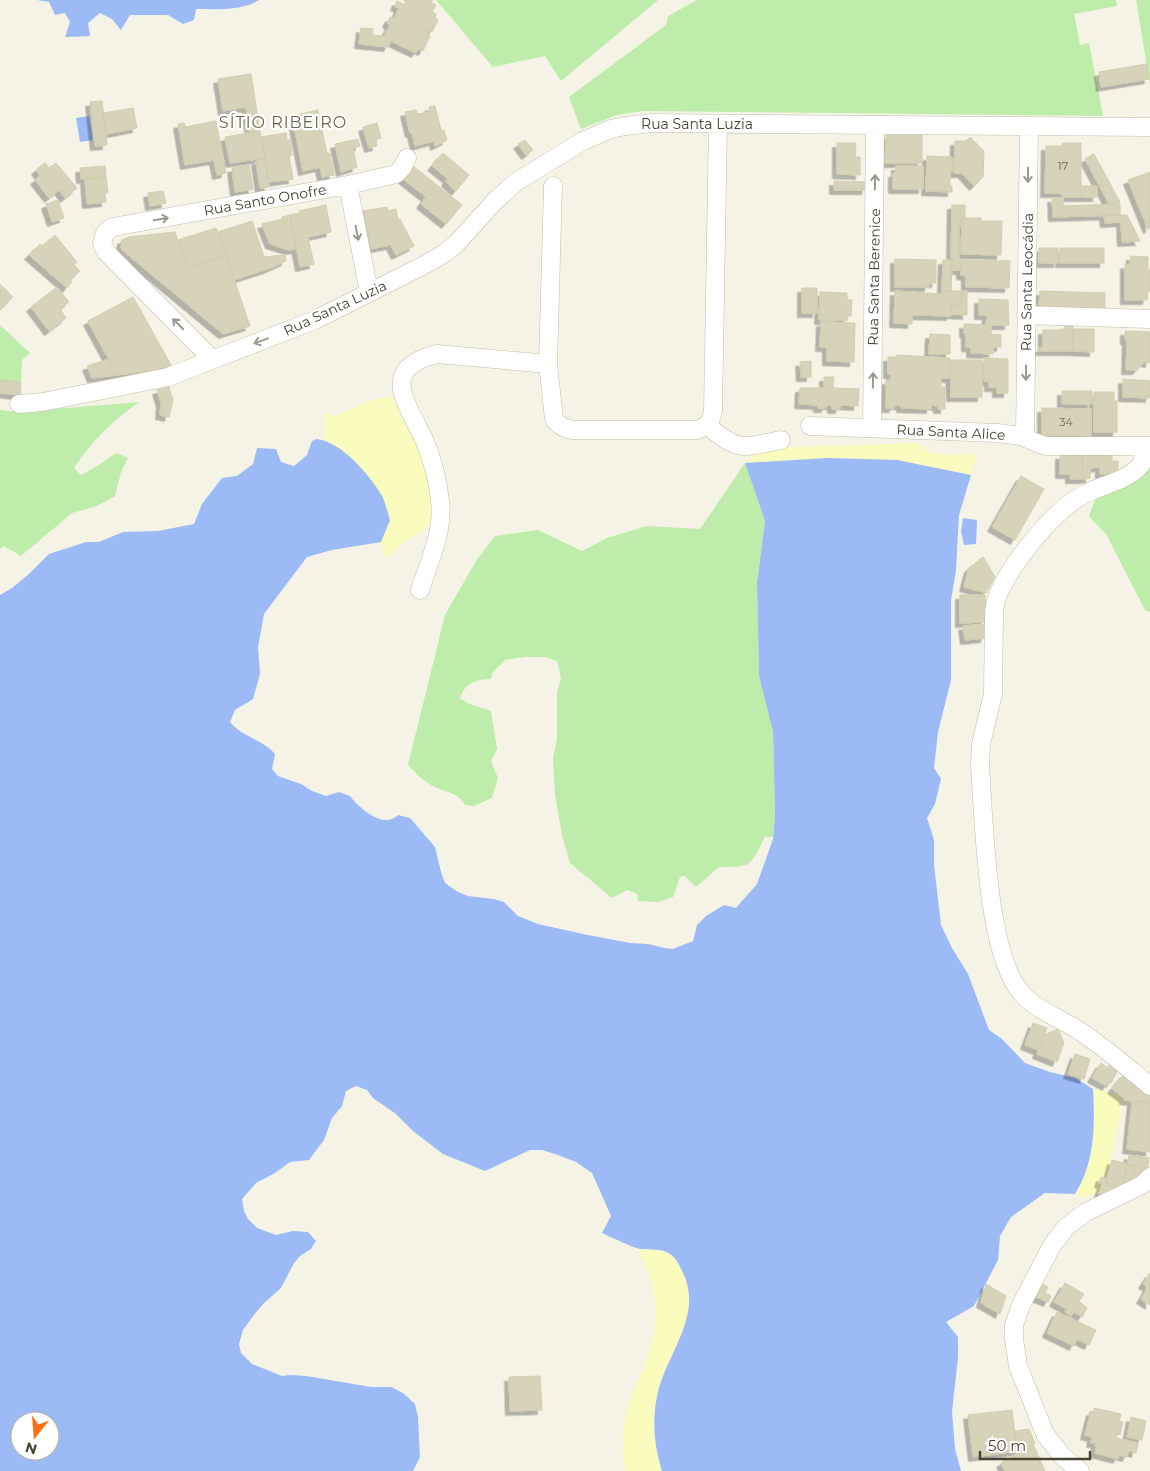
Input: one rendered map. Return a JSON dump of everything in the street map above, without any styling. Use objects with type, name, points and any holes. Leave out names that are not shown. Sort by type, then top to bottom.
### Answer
[{"type":"street","name":"Rua Santa Luzia","points":[[19,404],[43,402],[154,381],[315,320],[446,253],[495,201],[516,182],[582,141],[611,129],[639,124],[1150,127]]},
{"type":"street","points":[[553,186],[548,364],[554,419],[557,424],[572,430],[697,430],[707,426],[712,418],[718,124]]},
{"type":"street","name":"Rua Santa Berenice","points":[[872,428],[876,125]]},
{"type":"street","name":"Rua Santa Leocádia","points":[[1025,438],[1029,126]]},
{"type":"street","name":"Rua Santo Onofre","points":[[212,359],[106,252],[103,248],[105,233],[113,227],[348,185],[396,174],[402,168],[407,158]]},
{"type":"street","points":[[348,185],[369,292]]},
{"type":"street","points":[[1026,315],[1150,318]]},
{"type":"street","points":[[420,590],[438,534],[441,519],[440,502],[433,464],[425,442],[402,394],[401,382],[405,372],[418,360],[438,354],[548,364]]},
{"type":"street","points":[[707,426],[721,437],[739,446],[746,447],[781,440]]},
{"type":"street","name":"Rua Santa Alice","points":[[810,426],[1011,434],[1045,446],[1147,446]]},
{"type":"street","points":[[1147,446],[1144,460],[1139,467],[1115,482],[1080,496],[1059,513],[1030,545],[1001,588],[994,607],[993,694],[982,744],[980,764],[992,906],[1002,950],[1014,983],[1020,992],[1032,1003],[1095,1042],[1150,1086]]},
{"type":"street","points":[[1080,1471],[1062,1456],[1045,1434],[1018,1366],[1014,1325],[1022,1303],[1051,1247],[1066,1227],[1086,1212],[1142,1185],[1150,1177]]},
{"type":"shaded area","points":[[436,0],[658,0],[561,81],[545,56],[493,67]]},
{"type":"shaded area","points":[[697,0],[1116,0],[1117,6],[1074,14],[1080,45],[1089,43],[1103,116],[643,111],[617,115],[581,129],[569,97],[666,25],[668,16]]},
{"type":"shaded area","points":[[1136,0],[1150,0],[1150,83],[1149,79]]},
{"type":"shaded area","points":[[0,325],[30,353],[22,360],[21,382],[0,380]]},
{"type":"shaded area","points":[[139,402],[103,432],[74,468],[81,475],[116,453],[128,458],[121,472],[115,496],[97,506],[72,513],[21,556],[4,546],[0,549],[0,410],[18,412]]},
{"type":"shaded area","points":[[745,463],[765,521],[757,583],[759,676],[773,732],[775,814],[773,837],[765,837],[749,863],[738,866],[719,867],[696,887],[685,876],[680,877],[673,897],[659,902],[638,901],[637,894],[627,890],[612,898],[570,863],[562,835],[555,795],[553,758],[557,738],[557,692],[561,678],[557,661],[545,657],[505,660],[492,673],[491,679],[472,683],[462,693],[460,698],[467,703],[491,711],[497,749],[491,761],[498,778],[492,798],[474,806],[465,805],[455,795],[427,783],[408,765],[445,615],[476,561],[495,536],[538,530],[582,551],[607,538],[647,526],[700,529]]},
{"type":"shaded area","points":[[1150,468],[1150,612],[1145,610],[1106,534],[1089,516],[1096,498],[1143,470]]},
{"type":"sand","points":[[391,396],[412,429],[422,452],[436,516],[429,526],[384,559],[381,542],[390,520],[382,495],[355,462],[326,440],[323,430],[326,412],[333,416],[370,401]]},
{"type":"sand","points":[[919,443],[928,452],[947,455],[977,454],[971,475],[897,460],[827,458],[745,463],[761,448]]},
{"type":"sand","points":[[1093,1089],[1120,1095],[1122,1105],[1107,1179],[1100,1177],[1099,1183],[1102,1184],[1100,1191],[1084,1198],[1075,1194],[1082,1182],[1090,1156],[1094,1117]]},
{"type":"sand","points":[[638,1249],[659,1250],[669,1254],[678,1263],[688,1286],[690,1301],[683,1332],[663,1377],[656,1402],[654,1432],[662,1471],[625,1471],[623,1442],[627,1414],[649,1353],[654,1335],[656,1316],[652,1286]]},
{"type":"water","points":[[37,0],[259,0],[236,8],[196,9],[194,20],[183,24],[168,15],[130,15],[121,30],[112,19],[100,13],[88,23],[90,36],[65,37],[70,22],[65,13],[55,15],[49,2]]},
{"type":"water","points":[[89,116],[93,140],[80,142],[76,118]]},
{"type":"water","points":[[317,439],[326,441],[344,452],[369,477],[381,494],[390,520],[381,542],[332,550],[307,557],[264,614],[258,647],[260,674],[253,699],[235,710],[230,722],[240,731],[275,754],[272,769],[278,776],[326,796],[339,792],[350,796],[365,811],[379,819],[392,819],[398,815],[410,818],[435,847],[445,883],[458,892],[468,896],[504,902],[518,916],[538,924],[630,943],[673,949],[693,941],[697,925],[706,916],[724,905],[736,908],[757,884],[773,839],[775,814],[773,732],[759,676],[757,583],[765,521],[745,463],[827,458],[897,460],[971,475],[959,515],[956,570],[951,600],[951,680],[938,732],[934,768],[941,779],[935,804],[927,818],[934,840],[934,865],[941,925],[968,974],[989,1030],[1002,1039],[1025,1063],[1075,1078],[1093,1089],[1094,1117],[1087,1169],[1075,1194],[1045,1193],[1011,1217],[1000,1236],[998,1260],[974,1306],[946,1322],[958,1337],[958,1358],[952,1411],[955,1449],[961,1471],[662,1471],[655,1434],[655,1405],[662,1380],[687,1318],[689,1302],[688,1286],[675,1259],[663,1251],[637,1248],[602,1233],[611,1216],[592,1173],[576,1162],[542,1150],[530,1150],[485,1171],[443,1154],[413,1131],[396,1114],[373,1098],[367,1090],[356,1086],[346,1091],[342,1106],[332,1118],[324,1140],[309,1160],[290,1162],[256,1183],[242,1199],[244,1211],[248,1219],[257,1228],[276,1235],[293,1231],[308,1232],[316,1241],[311,1249],[300,1256],[294,1263],[281,1288],[253,1316],[243,1330],[239,1344],[241,1353],[252,1364],[282,1376],[306,1376],[371,1387],[391,1387],[403,1393],[415,1404],[418,1417],[420,1457],[413,1471],[0,1471],[0,595],[29,574],[49,554],[86,542],[99,542],[123,532],[158,531],[194,524],[202,504],[222,478],[237,476],[253,464],[257,448],[276,449],[281,462],[294,466],[307,455],[312,441]]},
{"type":"water","points":[[963,518],[977,520],[976,544],[964,545],[961,531]]},
{"type":"building","points":[[403,0],[433,0],[431,2],[436,5],[432,12],[436,14],[435,18],[438,20],[432,32],[429,30],[427,35],[430,36],[423,51],[418,49],[416,53],[391,41],[388,47],[359,44],[361,28],[373,29],[372,35],[384,36],[390,25],[387,23],[390,17],[394,19],[399,8],[395,6],[397,1],[405,5],[406,1]]},
{"type":"building","points":[[1147,64],[1149,79],[1101,87],[1099,72]]},
{"type":"building","points":[[251,74],[260,131],[250,133],[246,107],[223,111],[218,79]]},
{"type":"building","points":[[102,101],[107,145],[95,146],[90,102]]},
{"type":"building","points":[[435,106],[441,130],[444,130],[447,140],[435,146],[434,141],[415,146],[405,112],[416,110],[417,114],[430,112],[429,107]]},
{"type":"building","points":[[133,108],[137,128],[107,134],[103,113]]},
{"type":"building","points":[[318,110],[327,154],[330,153],[334,175],[322,177],[320,167],[303,171],[292,116]]},
{"type":"building","points":[[216,121],[226,173],[217,175],[214,160],[185,165],[178,124],[184,123],[185,127]]},
{"type":"building","points":[[377,123],[381,138],[375,140],[377,146],[369,148],[363,127]]},
{"type":"building","points":[[260,131],[265,158],[230,163],[225,137]]},
{"type":"building","points":[[286,133],[287,140],[290,140],[292,155],[289,156],[293,179],[269,182],[261,137]]},
{"type":"building","points":[[886,135],[922,135],[922,163],[885,163]]},
{"type":"building","points":[[970,137],[984,151],[983,177],[974,186],[962,173],[954,173],[955,141],[966,141]]},
{"type":"building","points":[[358,139],[360,146],[353,148],[357,167],[341,172],[335,144]]},
{"type":"building","points":[[525,140],[533,150],[526,155],[518,144]]},
{"type":"building","points":[[837,143],[856,143],[855,157],[860,157],[860,175],[837,174]]},
{"type":"building","points":[[1063,143],[1081,143],[1081,197],[1063,197],[1060,193],[1045,193],[1046,146],[1061,146]]},
{"type":"building","points":[[443,153],[469,175],[456,191],[446,182],[448,179],[432,166]]},
{"type":"building","points":[[1094,154],[1120,202],[1109,204],[1085,159]]},
{"type":"building","points":[[927,156],[952,157],[950,186],[952,186],[952,192],[926,191]]},
{"type":"building","points":[[265,159],[269,187],[260,188],[256,161]]},
{"type":"building","points":[[45,163],[49,168],[56,163],[77,188],[65,198],[59,190],[49,198],[35,180],[40,176],[36,170]]},
{"type":"building","points":[[249,165],[253,189],[235,192],[232,168]]},
{"type":"building","points":[[105,166],[106,177],[81,179],[80,168]]},
{"type":"building","points":[[413,166],[462,205],[446,224],[421,204],[426,197],[403,179]]},
{"type":"building","points":[[896,166],[923,166],[923,189],[893,189],[893,173],[896,173]]},
{"type":"building","points":[[1150,172],[1150,228],[1148,229],[1128,180]]},
{"type":"building","points":[[106,177],[108,192],[105,193],[106,202],[87,204],[85,179]]},
{"type":"building","points":[[834,181],[867,182],[866,190],[834,190]]},
{"type":"building","points":[[1080,186],[1097,186],[1097,197],[1081,197]]},
{"type":"building","points":[[163,191],[166,203],[150,206],[148,193]]},
{"type":"building","points":[[1052,198],[1063,198],[1063,206],[1120,204],[1120,215],[1053,217]]},
{"type":"building","points":[[58,200],[64,218],[52,222],[46,204]]},
{"type":"building","points":[[326,205],[331,232],[308,237],[314,264],[300,267],[290,215]]},
{"type":"building","points":[[952,205],[965,205],[965,218],[962,218],[961,226],[959,226],[959,258],[951,258]]},
{"type":"building","points":[[387,207],[388,211],[396,209],[398,220],[400,219],[414,246],[396,255],[391,245],[371,249],[363,211]]},
{"type":"building","points":[[290,215],[296,249],[289,250],[270,244],[262,224],[283,219],[282,217]]},
{"type":"building","points":[[1127,215],[1140,241],[1122,242],[1121,222],[1105,223],[1104,216]]},
{"type":"building","points":[[962,218],[981,218],[981,221],[1002,221],[1001,255],[961,254]]},
{"type":"building","points":[[252,221],[268,269],[234,280],[218,232]]},
{"type":"building","points":[[216,228],[226,256],[187,269],[178,240]]},
{"type":"building","points":[[175,232],[187,269],[226,256],[250,326],[223,334],[122,250],[121,247],[122,240],[129,237]]},
{"type":"building","points":[[55,235],[77,262],[74,265],[80,271],[70,280],[72,282],[67,288],[29,255],[40,244],[42,246]]},
{"type":"building","points":[[1039,248],[1058,248],[1058,263],[1039,263]]},
{"type":"building","points":[[1060,248],[1104,248],[1104,263],[1060,263]]},
{"type":"building","points":[[285,255],[286,261],[268,269],[264,257]]},
{"type":"building","points":[[1131,256],[1148,257],[1150,291],[1148,291],[1147,300],[1125,300],[1125,264],[1130,265]]},
{"type":"building","points":[[895,259],[936,260],[936,283],[929,283],[929,287],[895,287]]},
{"type":"building","points":[[943,260],[952,260],[951,291],[942,291]]},
{"type":"building","points":[[952,260],[961,260],[961,270],[952,270]]},
{"type":"building","points":[[961,260],[1010,261],[1009,288],[966,287],[966,276],[961,275]]},
{"type":"building","points":[[0,284],[13,297],[0,310]]},
{"type":"building","points":[[57,287],[69,302],[60,309],[66,318],[49,331],[31,307]]},
{"type":"building","points":[[802,288],[817,288],[817,313],[802,313]]},
{"type":"building","points":[[895,291],[942,294],[942,291],[961,291],[961,306],[951,306],[951,316],[912,315],[912,324],[894,323]]},
{"type":"building","points":[[961,291],[967,291],[967,315],[951,314],[951,306],[961,306]]},
{"type":"building","points":[[1040,291],[1105,293],[1105,308],[1039,306]]},
{"type":"building","points":[[820,292],[847,293],[847,300],[852,300],[851,316],[847,316],[847,320],[819,320]]},
{"type":"building","points":[[133,297],[171,365],[158,370],[117,375],[88,321]]},
{"type":"building","points":[[979,299],[1008,300],[1009,325],[986,325],[987,315],[979,315]]},
{"type":"building","points":[[821,322],[855,323],[854,362],[827,361],[827,347],[820,347]]},
{"type":"building","points":[[964,324],[991,325],[991,334],[1001,335],[1001,347],[993,347],[993,354],[971,353],[971,347],[966,347]]},
{"type":"building","points":[[1065,325],[1073,325],[1073,351],[1038,351],[1038,348],[1043,348],[1043,330],[1065,330]]},
{"type":"building","points":[[1073,329],[1094,329],[1094,352],[1073,351]]},
{"type":"building","points":[[1125,331],[1150,332],[1150,363],[1144,362],[1137,370],[1126,370],[1127,341],[1125,340]]},
{"type":"building","points":[[930,334],[950,335],[950,354],[929,354]]},
{"type":"building","points":[[896,355],[950,358],[950,378],[941,378],[941,387],[945,387],[945,409],[938,409],[938,406],[931,405],[931,409],[901,408],[901,405],[894,405],[894,408],[886,408],[886,380],[891,380],[891,374],[888,374],[888,357],[896,357]]},
{"type":"building","points":[[984,358],[1008,359],[1008,393],[997,393],[997,387],[989,387],[989,381],[984,381]]},
{"type":"building","points":[[109,359],[117,375],[92,378],[87,366]]},
{"type":"building","points":[[950,360],[982,360],[982,397],[951,397]]},
{"type":"building","points":[[811,361],[811,377],[801,377],[800,362]]},
{"type":"building","points":[[824,377],[834,377],[833,388],[859,389],[858,406],[840,405],[840,409],[832,409],[832,405],[826,405],[826,408],[818,408],[818,405],[799,404],[800,388],[824,388]]},
{"type":"building","points":[[1123,379],[1150,381],[1150,398],[1123,397]]},
{"type":"building","points":[[0,380],[21,382],[20,395],[0,393]]},
{"type":"building","points":[[169,387],[173,400],[169,417],[160,415],[161,403],[157,390]]},
{"type":"building","points":[[1062,391],[1092,391],[1092,404],[1062,404]]},
{"type":"building","points":[[1094,392],[1114,392],[1114,401],[1117,401],[1117,432],[1094,432]]},
{"type":"building","points":[[1042,408],[1091,409],[1091,436],[1042,436]]},
{"type":"building","points":[[1082,454],[1083,479],[1070,479],[1070,474],[1060,474],[1060,455]]},
{"type":"building","points":[[1082,454],[1112,454],[1112,461],[1118,461],[1118,478],[1109,478],[1109,474],[1100,474],[1100,467],[1090,468],[1090,478],[1083,479]]},
{"type":"building","points":[[1021,476],[1044,489],[1015,540],[992,527]]},
{"type":"building","points":[[983,557],[995,577],[986,593],[964,587],[969,568]]},
{"type":"building","points":[[960,595],[985,595],[986,622],[960,623]]},
{"type":"building","points":[[986,624],[985,638],[965,640],[963,626]]},
{"type":"building","points":[[1033,1023],[1047,1028],[1038,1050],[1025,1045]]},
{"type":"building","points":[[1058,1029],[1064,1043],[1057,1062],[1037,1054],[1044,1035]]},
{"type":"building","points":[[1075,1054],[1090,1059],[1084,1079],[1068,1074]]},
{"type":"building","points":[[1101,1063],[1108,1068],[1110,1063],[1119,1068],[1111,1083],[1109,1082],[1107,1086],[1092,1078]]},
{"type":"building","points":[[1125,1073],[1136,1082],[1124,1098],[1112,1089]]},
{"type":"building","points":[[1136,1082],[1150,1095],[1150,1103],[1124,1100]]},
{"type":"building","points":[[1132,1101],[1150,1103],[1150,1152],[1127,1149]]},
{"type":"building","points":[[1129,1155],[1149,1158],[1147,1174],[1134,1172],[1135,1166],[1127,1165]]},
{"type":"building","points":[[1112,1160],[1127,1164],[1122,1188],[1106,1183]]},
{"type":"building","points":[[1127,1165],[1135,1166],[1134,1172],[1147,1174],[1128,1187],[1123,1182]]},
{"type":"building","points":[[1101,1177],[1107,1179],[1106,1183],[1119,1187],[1103,1200],[1099,1193],[1102,1184],[1099,1183]]},
{"type":"building","points":[[1150,1273],[1150,1305],[1141,1299],[1148,1287],[1143,1284]]},
{"type":"building","points":[[1065,1283],[1084,1294],[1079,1301],[1087,1308],[1082,1317],[1074,1312],[1071,1316],[1065,1312],[1067,1309],[1054,1302]]},
{"type":"building","points":[[986,1284],[1006,1296],[1000,1314],[981,1303]]},
{"type":"building","points":[[1042,1284],[1048,1287],[1045,1293],[1051,1296],[1048,1302],[1036,1297]]},
{"type":"building","points":[[1057,1312],[1096,1330],[1089,1345],[1077,1339],[1074,1346],[1047,1333]]},
{"type":"building","points":[[540,1376],[542,1410],[510,1411],[509,1377]]},
{"type":"building","points":[[1094,1408],[1121,1414],[1119,1421],[1123,1422],[1120,1435],[1117,1434],[1116,1438],[1138,1443],[1136,1453],[1129,1451],[1127,1457],[1119,1455],[1118,1459],[1095,1453],[1096,1443],[1091,1443],[1092,1437],[1085,1435],[1091,1411],[1094,1412]]},
{"type":"building","points":[[1012,1410],[1017,1451],[973,1457],[968,1415]]},
{"type":"building","points":[[1131,1417],[1146,1421],[1142,1440],[1127,1437]]},
{"type":"building","points":[[1029,1429],[1035,1443],[1017,1454],[1015,1431]]},
{"type":"building","points":[[1033,1444],[1045,1471],[1005,1471],[1001,1463]]},
{"type":"district","name":"SÍTIO RIBEIRO","points":[[283,122]]}]
